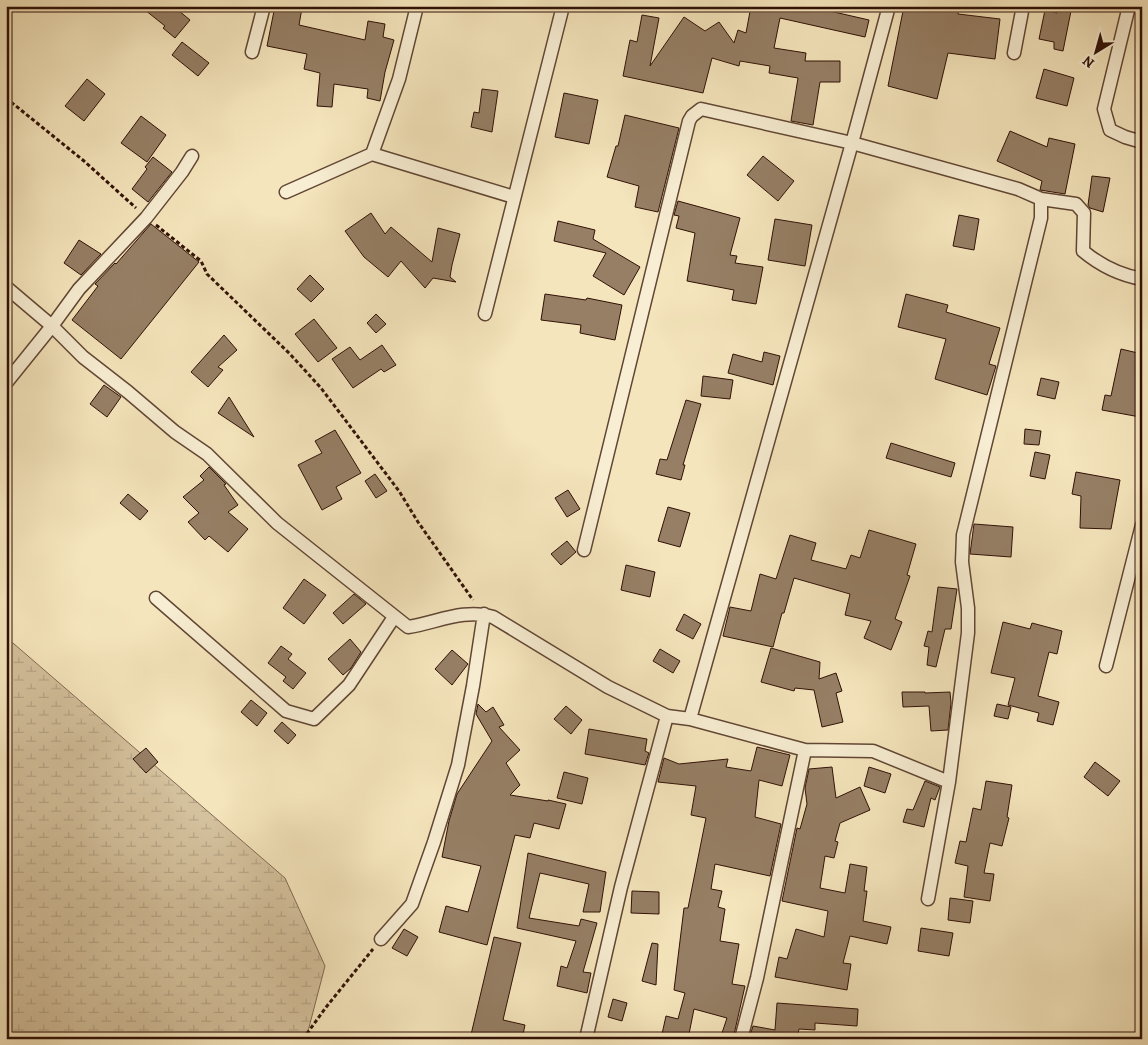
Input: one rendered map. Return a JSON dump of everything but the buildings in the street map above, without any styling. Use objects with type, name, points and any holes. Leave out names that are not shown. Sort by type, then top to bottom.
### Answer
[{"type":"street","points":[[252,52],[264,6]]},
{"type":"street","points":[[372,154],[399,79],[417,6]]},
{"type":"street","points":[[484,314],[563,6]]},
{"type":"street","points":[[690,719],[889,6]]},
{"type":"street","points":[[1014,53],[1023,6]]},
{"type":"street","points":[[1129,6],[1104,109],[1110,130],[1142,142]]},
{"type":"street","points":[[584,550],[692,116],[702,109],[852,143],[1018,188],[1041,199],[1076,204],[1084,213],[1084,250],[1095,261],[1124,276],[1142,279]]},
{"type":"street","points":[[286,192],[372,154],[514,197]]},
{"type":"street","points":[[6,383],[79,289],[146,218],[182,172],[192,156]]},
{"type":"street","points":[[928,899],[949,782],[968,633],[968,608],[962,562],[963,535],[1041,218],[1041,199]]},
{"type":"street","points":[[6,287],[52,326],[83,357],[175,432],[207,454],[277,523],[394,618],[408,627],[461,615],[484,614],[608,687],[667,716],[690,719],[805,750],[873,751],[949,782]]},
{"type":"street","points":[[1106,666],[1142,525]]},
{"type":"street","points":[[156,598],[286,711],[314,719],[349,685],[394,618]]},
{"type":"street","points":[[381,939],[412,904],[437,833],[458,765],[484,614]]},
{"type":"street","points":[[586,1039],[621,888],[667,716]]},
{"type":"street","points":[[741,1039],[757,978],[805,750]]},
{"type":"path","points":[[6,98],[84,161],[146,218],[201,261],[207,274],[290,354],[321,388],[399,491],[418,522],[484,614]]},
{"type":"path","points":[[303,1039],[381,939]]},
{"type":"green space","points":[[6,637],[285,878],[325,966],[306,1039],[6,1039]]}]
